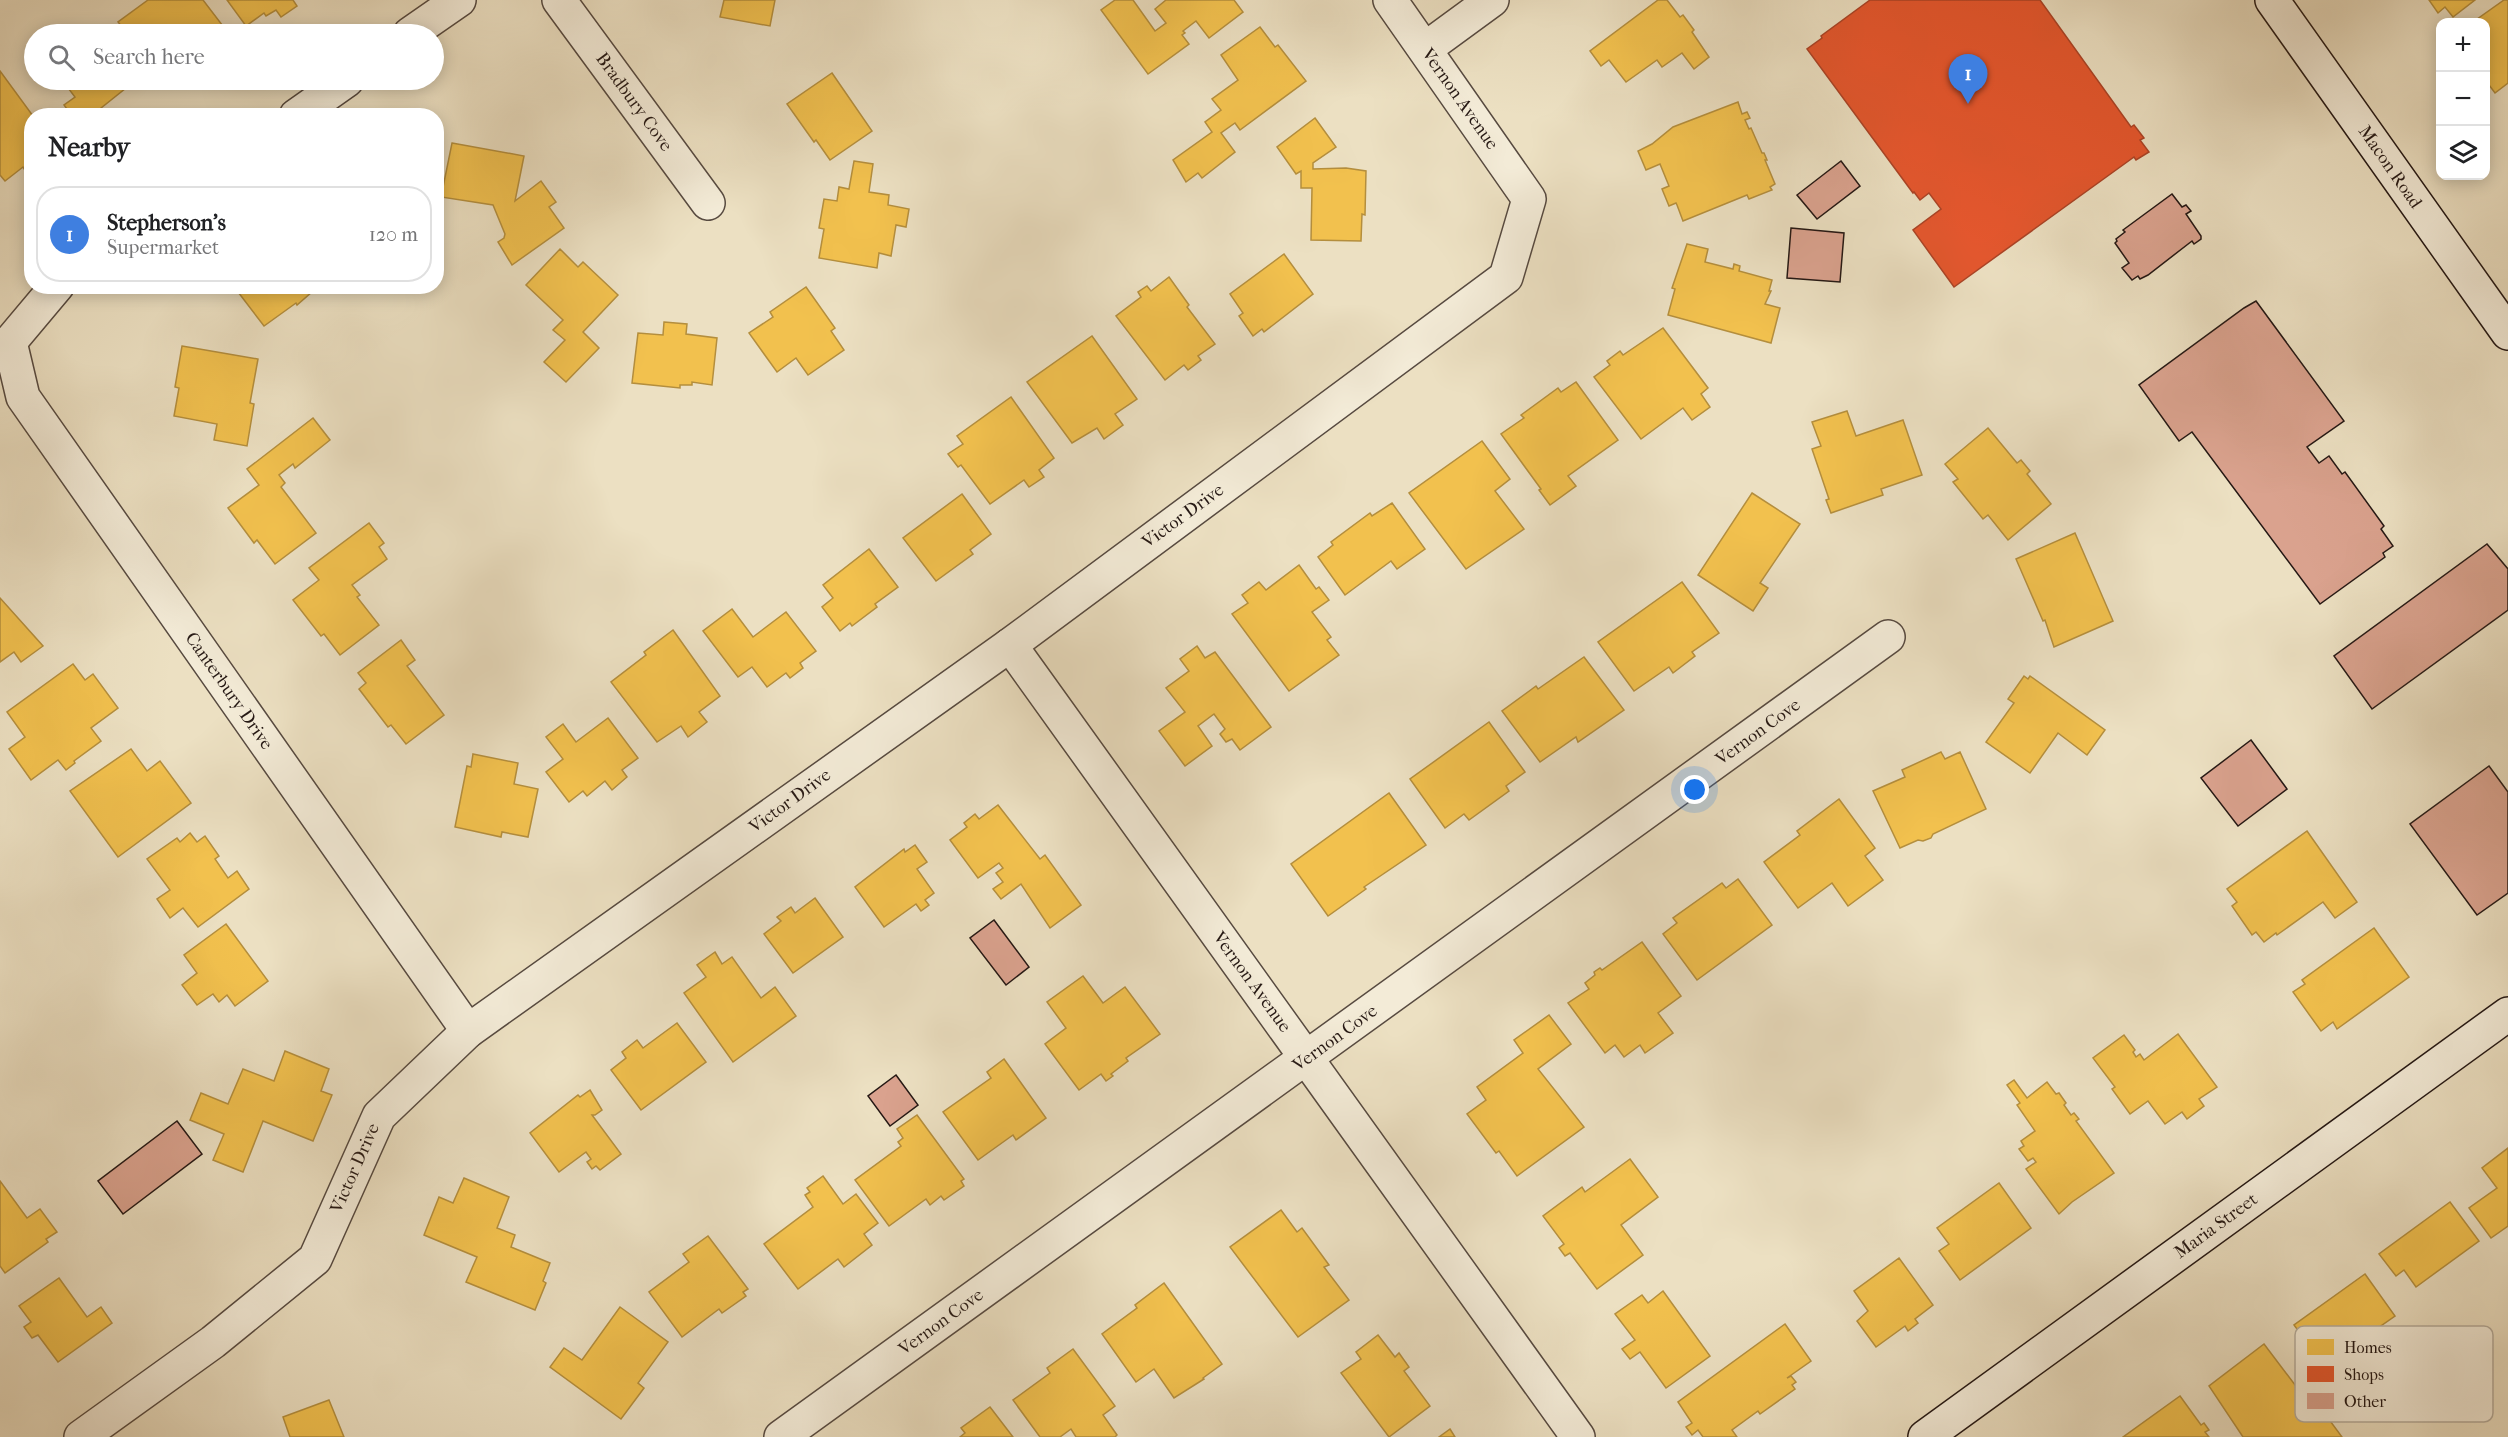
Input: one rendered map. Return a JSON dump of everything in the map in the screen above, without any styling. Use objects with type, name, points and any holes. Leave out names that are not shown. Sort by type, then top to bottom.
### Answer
[{"type":"street","points":[[424,24],[459,0]]},
{"type":"street","name":"Bradbury Cove","points":[[559,0],[708,203]]},
{"type":"street","name":"Vernon Avenue","points":[[1390,0],[1529,199]]},
{"type":"street","points":[[1425,49],[1492,0]]},
{"type":"street","name":"Macon Road","points":[[2272,0],[2507,330]]},
{"type":"street","points":[[307,108],[333,90]]},
{"type":"street","name":"Victor Drive","points":[[81,1437],[213,1342],[315,1259],[379,1116],[468,1031],[1010,645],[1506,278],[1529,199]]},
{"type":"street","name":"Canterbury Drive","points":[[50,294],[10,342],[23,397],[468,1031]]},
{"type":"street","name":"Vernon Cove","points":[[781,1437],[1888,638]]},
{"type":"street","name":"Vernon Avenue","points":[[1010,645],[1578,1437]]},
{"type":"street","name":"Maria Street","points":[[1925,1437],[2508,1014]]},
{"type":"building: Homes","points":[[148,0],[203,0],[221,24],[120,24],[118,22]]},
{"type":"building: Homes","points":[[227,0],[293,0],[297,6],[281,17],[276,10],[266,16],[264,13],[249,24],[245,24]]},
{"type":"building: Homes","points":[[724,0],[775,0],[770,26],[720,17]]},
{"type":"building: Homes","points":[[1115,0],[1133,0],[1155,31],[1166,23],[1155,9],[1166,0],[1234,0],[1243,12],[1209,38],[1196,21],[1183,31],[1185,33],[1182,35],[1189,44],[1148,74],[1101,10]]},
{"type":"building: Homes","points":[[1658,0],[1667,0],[1680,17],[1683,15],[1709,57],[1694,69],[1682,53],[1662,67],[1657,60],[1626,82],[1609,60],[1601,66],[1590,51]]},
{"type":"building: Homes","points":[[2429,0],[2475,0],[2453,17],[2445,7],[2438,13]]},
{"type":"building: Homes","points":[[2504,0],[2508,0],[2508,83],[2495,93],[2490,86],[2490,18],[2479,18]]},
{"type":"building: Homes","points":[[1260,27],[1275,47],[1278,45],[1306,81],[1240,130],[1235,123],[1221,133],[1235,152],[1202,178],[1198,173],[1186,182],[1173,160],[1212,132],[1205,122],[1221,110],[1212,99],[1238,80],[1221,55]]},
{"type":"building: Homes","points":[[0,71],[27,108],[24,108],[24,169],[23,167],[5,181],[0,175]]},
{"type":"building: Homes","points":[[832,73],[872,131],[830,160],[787,104]]},
{"type":"building: Homes","points":[[70,90],[124,90],[101,108],[66,108],[64,105],[75,97]]},
{"type":"building: Homes","points":[[1738,102],[1742,114],[1747,112],[1750,118],[1745,120],[1764,153],[1775,184],[1770,187],[1772,190],[1749,199],[1747,195],[1683,221],[1676,203],[1669,206],[1662,189],[1669,186],[1660,164],[1646,170],[1638,151],[1652,144],[1673,127]]},
{"type":"building: Homes","points":[[1315,118],[1336,147],[1313,163],[1313,169],[1346,168],[1366,171],[1365,215],[1362,214],[1361,241],[1311,240],[1312,188],[1301,188],[1301,171],[1296,174],[1277,147]]},
{"type":"building: Homes","points":[[452,143],[524,156],[515,201],[541,181],[556,202],[549,207],[564,228],[512,265],[498,242],[504,238],[505,234],[493,205],[444,197],[444,182]]},
{"type":"building: Homes","points":[[854,161],[873,164],[869,192],[889,195],[888,205],[909,209],[906,227],[896,225],[891,256],[879,253],[877,268],[819,258],[824,229],[819,228],[824,199],[837,201],[839,187],[849,189]]},
{"type":"building: Homes","points":[[1687,244],[1708,249],[1705,262],[1733,269],[1734,264],[1740,266],[1739,271],[1772,280],[1769,291],[1771,291],[1765,304],[1780,308],[1771,343],[1668,315],[1675,289],[1672,288]]},
{"type":"building: Homes","points":[[560,249],[578,267],[583,262],[618,295],[583,332],[599,348],[566,382],[544,362],[565,340],[553,330],[563,320],[526,285]]},
{"type":"building: Homes","points":[[1284,254],[1313,294],[1264,332],[1262,329],[1253,336],[1239,316],[1243,313],[1230,294]]},
{"type":"building: Homes","points":[[1169,277],[1189,305],[1187,307],[1215,344],[1198,356],[1201,360],[1188,370],[1184,365],[1165,380],[1116,316],[1141,297],[1138,292],[1147,286],[1151,291]]},
{"type":"building: Homes","points":[[806,287],[835,328],[831,331],[844,350],[808,375],[796,358],[777,372],[749,333],[773,317],[770,312]]},
{"type":"building: Homes","points":[[240,294],[310,294],[297,305],[296,303],[264,326]]},
{"type":"building: Homes","points":[[664,322],[687,324],[686,334],[717,338],[712,385],[692,382],[692,385],[680,385],[680,388],[632,383],[638,333],[663,335]]},
{"type":"building: Homes","points":[[1663,328],[1708,388],[1701,394],[1710,407],[1692,420],[1683,408],[1641,439],[1594,377],[1610,365],[1607,361],[1620,351],[1623,355]]},
{"type":"building: Homes","points":[[1092,336],[1137,399],[1115,414],[1123,425],[1104,439],[1097,428],[1072,443],[1027,382]]},
{"type":"building: Homes","points":[[182,346],[258,359],[250,403],[254,404],[247,446],[214,440],[217,424],[174,416],[179,388],[175,387]]},
{"type":"building: Homes","points":[[1576,382],[1618,440],[1568,476],[1576,486],[1550,505],[1501,434],[1524,418],[1521,415],[1558,388],[1561,392]]},
{"type":"building: Homes","points":[[1011,397],[1054,458],[1039,470],[1044,477],[1029,487],[1024,480],[990,504],[961,465],[958,467],[948,454],[963,444],[957,436]]},
{"type":"building: Homes","points":[[1847,411],[1856,436],[1903,420],[1922,475],[1881,489],[1883,495],[1831,513],[1826,500],[1829,499],[1812,449],[1821,446],[1812,422]]},
{"type":"building: Homes","points":[[313,418],[330,440],[295,468],[293,464],[279,475],[285,483],[281,487],[316,533],[275,564],[257,540],[254,543],[228,508],[259,485],[247,469]]},
{"type":"building: Homes","points":[[1988,428],[2017,463],[2021,460],[2030,471],[2027,474],[2051,504],[2008,540],[1988,515],[1983,519],[1953,482],[1958,479],[1945,464]]},
{"type":"building: Homes","points":[[1482,441],[1510,479],[1495,491],[1524,529],[1466,569],[1409,493]]},
{"type":"building: Homes","points":[[1752,493],[1800,524],[1760,583],[1768,588],[1753,611],[1698,575]]},
{"type":"building: Homes","points":[[962,494],[991,534],[970,550],[973,554],[936,581],[903,538]]},
{"type":"building: Homes","points":[[1392,503],[1425,549],[1397,569],[1391,561],[1345,595],[1318,557],[1333,545],[1331,542],[1370,513],[1372,516]]},
{"type":"building: Homes","points":[[369,523],[384,543],[379,547],[387,559],[352,585],[360,595],[357,597],[379,625],[340,655],[324,634],[321,636],[293,600],[319,580],[309,568]]},
{"type":"building: Homes","points":[[2075,533],[2113,621],[2054,647],[2045,620],[2043,621],[2016,559]]},
{"type":"building: Homes","points":[[869,549],[898,587],[875,604],[877,607],[852,626],[850,623],[840,631],[822,607],[833,598],[823,585]]},
{"type":"building: Homes","points":[[1299,565],[1316,589],[1319,587],[1329,600],[1312,612],[1331,637],[1327,640],[1339,655],[1289,691],[1232,614],[1248,603],[1242,595],[1259,582],[1266,590]]},
{"type":"building: Homes","points":[[1682,582],[1719,633],[1692,652],[1695,656],[1673,673],[1669,667],[1634,691],[1598,642]]},
{"type":"building: Homes","points":[[0,598],[43,646],[21,662],[14,652],[0,662]]},
{"type":"building: Homes","points":[[732,609],[753,637],[786,612],[816,651],[800,663],[803,668],[790,678],[786,673],[767,687],[752,667],[738,677],[703,631]]},
{"type":"building: Homes","points":[[673,630],[720,696],[699,712],[707,722],[688,737],[681,726],[657,742],[611,682],[646,655],[644,652]]},
{"type":"building: Homes","points":[[401,640],[415,660],[407,666],[444,715],[406,744],[391,725],[388,727],[359,689],[366,683],[358,673]]},
{"type":"building: Homes","points":[[1197,646],[1205,658],[1215,652],[1271,727],[1240,750],[1232,739],[1226,742],[1220,734],[1225,729],[1214,714],[1198,726],[1212,746],[1185,766],[1159,731],[1185,712],[1166,688],[1189,671],[1180,659]]},
{"type":"building: Homes","points":[[1584,657],[1624,710],[1578,742],[1576,737],[1540,762],[1502,711],[1536,686],[1538,689]]},
{"type":"building: Homes","points":[[73,664],[85,680],[93,674],[118,708],[91,728],[101,741],[74,761],[75,763],[66,770],[58,760],[31,780],[9,749],[25,737],[7,712]]},
{"type":"building: Homes","points":[[2024,676],[2028,679],[2030,676],[2105,730],[2087,755],[2058,733],[2030,773],[1986,742],[2014,703],[2008,699]]},
{"type":"building: Homes","points":[[608,718],[638,758],[622,770],[627,777],[612,790],[605,781],[587,796],[583,791],[569,802],[546,772],[563,759],[546,737],[563,724],[576,742]]},
{"type":"building: Homes","points":[[1489,722],[1525,772],[1506,786],[1509,791],[1469,820],[1464,814],[1445,828],[1410,779]]},
{"type":"building: Homes","points":[[131,749],[147,771],[160,761],[191,803],[118,857],[70,791]]},
{"type":"building: Homes","points":[[1941,752],[1945,759],[1960,752],[1986,809],[1933,834],[1931,838],[1918,840],[1900,848],[1873,791],[1905,777],[1902,770]]},
{"type":"building: Homes","points":[[473,754],[518,763],[514,784],[538,789],[528,837],[502,832],[501,837],[455,827],[467,766],[471,767]]},
{"type":"building: Homes","points":[[1389,793],[1426,845],[1364,887],[1366,889],[1328,916],[1291,864]]},
{"type":"building: Homes","points":[[1839,799],[1875,848],[1865,856],[1883,880],[1848,906],[1832,883],[1798,908],[1764,862],[1800,835],[1797,831]]},
{"type":"building: Homes","points":[[998,805],[1040,859],[1045,855],[1081,905],[1050,928],[1021,884],[1001,899],[993,889],[1003,882],[996,873],[1003,868],[999,863],[978,878],[950,840],[967,827],[964,823],[975,814],[979,819]]},
{"type":"building: Homes","points":[[2307,831],[2357,902],[2335,918],[2323,902],[2264,942],[2256,932],[2252,935],[2232,906],[2237,902],[2227,889]]},
{"type":"building: Homes","points":[[190,833],[197,842],[205,836],[219,856],[215,859],[228,878],[237,871],[249,889],[198,927],[183,908],[170,918],[157,899],[170,890],[147,859],[177,838],[180,842]]},
{"type":"building: Homes","points":[[915,845],[927,862],[917,869],[934,893],[925,900],[929,905],[921,911],[916,904],[884,927],[855,887],[904,849],[905,852]]},
{"type":"building: Homes","points":[[1738,879],[1772,925],[1697,980],[1663,934],[1677,923],[1673,918],[1722,883],[1726,888]]},
{"type":"building: Homes","points":[[815,898],[843,937],[793,973],[764,934],[781,921],[777,917],[791,907],[795,913]]},
{"type":"building: Homes","points":[[226,924],[268,981],[235,1006],[227,995],[219,1002],[213,994],[197,1005],[182,985],[197,973],[184,955]]},
{"type":"building: Homes","points":[[2374,928],[2409,977],[2337,1029],[2333,1022],[2321,1031],[2293,992],[2305,984],[2302,980]]},
{"type":"building: Homes","points":[[1642,942],[1681,996],[1658,1013],[1673,1033],[1645,1053],[1640,1045],[1624,1057],[1615,1045],[1605,1053],[1568,1003],[1589,989],[1585,983],[1595,975],[1594,972],[1600,968],[1602,970]]},
{"type":"building: Homes","points":[[715,952],[722,964],[732,957],[761,998],[775,987],[796,1016],[733,1062],[684,993],[706,977],[697,965]]},
{"type":"building: Homes","points":[[1083,976],[1103,1003],[1125,987],[1160,1034],[1126,1058],[1128,1061],[1111,1074],[1113,1076],[1106,1081],[1101,1074],[1079,1090],[1045,1044],[1066,1028],[1047,1002]]},
{"type":"building: Homes","points":[[1549,1015],[1571,1044],[1538,1069],[1584,1127],[1517,1176],[1499,1151],[1496,1153],[1467,1114],[1486,1100],[1477,1087],[1523,1053],[1514,1040]]},
{"type":"building: Homes","points":[[677,1023],[706,1062],[641,1110],[611,1070],[626,1058],[622,1052],[637,1040],[643,1048]]},
{"type":"building: Homes","points":[[2178,1034],[2217,1087],[2199,1099],[2204,1106],[2187,1119],[2182,1112],[2165,1124],[2148,1101],[2130,1114],[2112,1089],[2115,1087],[2093,1058],[2124,1035],[2135,1050],[2133,1052],[2136,1057],[2140,1054],[2144,1060]]},
{"type":"building: Homes","points":[[285,1051],[329,1069],[321,1091],[332,1095],[313,1141],[263,1121],[243,1172],[213,1160],[224,1134],[190,1120],[201,1093],[228,1104],[243,1069],[274,1081]]},
{"type":"building: Homes","points":[[1004,1059],[1046,1118],[1016,1140],[1013,1135],[978,1160],[943,1112],[991,1078],[987,1072]]},
{"type":"building: Homes","points":[[2014,1080],[2027,1098],[2047,1082],[2056,1094],[2059,1093],[2066,1103],[2064,1105],[2071,1115],[2074,1113],[2079,1119],[2076,1121],[2114,1173],[2072,1202],[2059,1214],[2026,1169],[2036,1162],[2033,1158],[2028,1161],[2019,1149],[2024,1146],[2021,1141],[2035,1131],[2017,1105],[2020,1103],[2007,1085]]},
{"type":"building: Homes","points":[[590,1090],[602,1110],[592,1115],[621,1154],[600,1170],[596,1166],[592,1169],[587,1162],[591,1159],[586,1152],[559,1172],[530,1133],[578,1095],[580,1097]]},
{"type":"building: Homes","points":[[917,1115],[964,1179],[961,1181],[964,1186],[944,1200],[941,1196],[930,1205],[926,1199],[889,1226],[855,1180],[901,1146],[898,1142],[903,1138],[897,1129]]},
{"type":"building: Homes","points":[[2508,1148],[2508,1226],[2491,1238],[2469,1208],[2497,1188],[2482,1168]]},
{"type":"building: Homes","points":[[1630,1159],[1658,1197],[1621,1225],[1643,1255],[1597,1289],[1570,1253],[1565,1256],[1559,1248],[1564,1244],[1543,1216],[1582,1187],[1585,1192]]},
{"type":"building: Homes","points":[[823,1176],[843,1204],[856,1194],[878,1223],[864,1234],[872,1245],[844,1267],[838,1259],[798,1289],[764,1244],[813,1207],[805,1195],[810,1192],[807,1188]]},
{"type":"building: Homes","points":[[464,1178],[509,1197],[497,1228],[515,1235],[511,1247],[550,1263],[543,1281],[546,1283],[535,1310],[466,1282],[477,1257],[424,1235],[439,1197],[453,1203]]},
{"type":"building: Homes","points":[[0,1181],[27,1218],[40,1209],[57,1232],[46,1239],[48,1242],[5,1273],[0,1266]]},
{"type":"building: Homes","points":[[1999,1183],[2031,1228],[1960,1280],[1939,1251],[1949,1244],[1937,1228]]},
{"type":"building: Homes","points":[[2450,1202],[2479,1241],[2416,1287],[2404,1270],[2396,1276],[2379,1254]]},
{"type":"building: Homes","points":[[1281,1210],[1297,1232],[1302,1228],[1329,1265],[1324,1267],[1349,1300],[1298,1337],[1230,1247]]},
{"type":"building: Homes","points":[[708,1236],[748,1289],[743,1292],[746,1296],[722,1313],[719,1309],[682,1337],[649,1292],[689,1262],[683,1254]]},
{"type":"building: Homes","points":[[1899,1258],[1933,1305],[1915,1319],[1918,1323],[1908,1331],[1905,1326],[1876,1347],[1857,1321],[1868,1311],[1854,1291]]},
{"type":"building: Homes","points":[[2365,1274],[2395,1316],[2381,1326],[2294,1325]]},
{"type":"building: Homes","points":[[59,1278],[87,1317],[101,1307],[112,1323],[58,1362],[38,1335],[32,1338],[24,1327],[31,1322],[19,1306]]},
{"type":"building: Homes","points":[[1164,1283],[1222,1364],[1204,1379],[1174,1398],[1154,1369],[1136,1382],[1102,1334],[1137,1308],[1135,1305]]},
{"type":"building: Homes","points":[[1663,1291],[1710,1356],[1666,1388],[1640,1352],[1630,1359],[1622,1349],[1635,1340],[1615,1314],[1642,1295],[1648,1303]]},
{"type":"building: Homes","points":[[620,1307],[668,1342],[638,1383],[644,1388],[621,1419],[550,1367],[564,1348],[582,1360]]},
{"type":"building: Homes","points":[[1785,1324],[1811,1361],[1787,1378],[1791,1376],[1796,1382],[1792,1385],[1795,1389],[1760,1414],[1758,1411],[1732,1430],[1737,1437],[1703,1437],[1698,1430],[1692,1435],[1686,1427],[1692,1423],[1678,1402]]},
{"type":"building: Homes","points":[[1378,1335],[1395,1357],[1399,1353],[1409,1367],[1404,1371],[1430,1406],[1389,1437],[1341,1373],[1361,1359],[1356,1352]]},
{"type":"building: Homes","points":[[2264,1344],[2295,1385],[2295,1422],[2331,1422],[2342,1437],[2243,1437],[2209,1386]]},
{"type":"building: Homes","points":[[1073,1349],[1115,1406],[1103,1415],[1117,1435],[1115,1437],[1076,1437],[1071,1429],[1060,1437],[1040,1437],[1013,1400],[1050,1373],[1047,1368]]},
{"type":"building: Homes","points":[[2180,1396],[2201,1425],[2204,1423],[2209,1430],[2205,1432],[2209,1437],[2123,1437]]},
{"type":"building: Homes","points":[[329,1400],[344,1437],[290,1437],[283,1417]]},
{"type":"building: Homes","points":[[990,1407],[1013,1437],[960,1437],[965,1433],[961,1428]]},
{"type":"building: Homes","points":[[1450,1429],[1455,1437],[1439,1437]]},
{"type":"building: Shops","points":[[1870,0],[2040,0],[2131,127],[2134,125],[2144,138],[2140,140],[2149,152],[2136,160],[2134,157],[1954,287],[1913,230],[1941,209],[1929,193],[1920,200],[1913,193],[1807,49]]},
{"type":"building: Other","points":[[1841,161],[1860,186],[1817,219],[1797,195]]},
{"type":"building: Other","points":[[2172,194],[2182,207],[2186,205],[2191,211],[2186,214],[2201,239],[2194,244],[2192,241],[2148,275],[2140,279],[2138,276],[2132,280],[2122,268],[2129,263],[2115,243],[2116,239],[2125,232],[2123,230]]},
{"type":"building: Other","points":[[1791,228],[1844,233],[1840,282],[1787,278]]},
{"type":"building: Other","points":[[2256,301],[2344,421],[2307,447],[2319,463],[2329,456],[2342,474],[2345,472],[2384,526],[2381,529],[2393,546],[2383,553],[2385,557],[2320,604],[2192,432],[2179,441],[2139,385]]},
{"type":"building: Other","points":[[2487,544],[2508,569],[2508,610],[2372,709],[2334,656]]},
{"type":"building: Other","points":[[2251,740],[2287,789],[2238,826],[2201,778]]},
{"type":"building: Other","points":[[2489,766],[2508,792],[2508,893],[2477,915],[2410,824]]},
{"type":"building: Other","points":[[994,920],[1029,967],[1006,985],[970,938]]},
{"type":"building: Other","points":[[896,1075],[918,1105],[890,1126],[868,1096]]},
{"type":"building: Other","points":[[177,1121],[202,1154],[123,1214],[98,1181]]},
{"type":"place","name":"Stepherson's","points":[[1968,104]]}]
